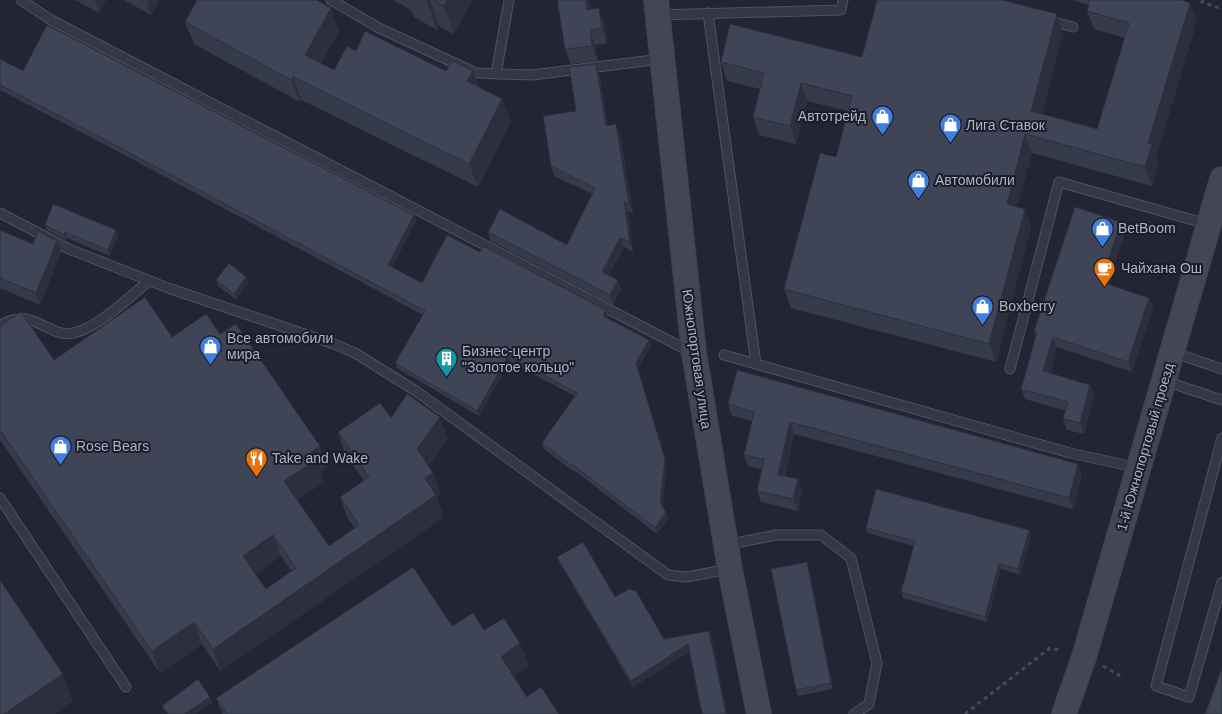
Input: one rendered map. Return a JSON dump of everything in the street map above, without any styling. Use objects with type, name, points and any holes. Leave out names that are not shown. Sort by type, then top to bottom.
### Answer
[{"type":"main road","name":"Южнопортовая улица","points":[[656,7],[694,353],[730,569],[759,714]]},
{"type":"main road","name":"1-й Южнопортовый проезд","points":[[1064,714],[1084,657],[1222,179]]},
{"type":"lane","points":[[21,0],[60,24],[694,353]]},
{"type":"lane","points":[[331,0],[379,28],[476,73],[532,76],[662,59]]},
{"type":"lane","points":[[496,74],[509,0]]},
{"type":"lane","points":[[656,7],[708,13],[841,10],[843,0]]},
{"type":"lane","points":[[708,13],[756,364]]},
{"type":"lane","points":[[1044,19],[1073,27]]},
{"type":"lane","points":[[1010,369],[1060,182],[1210,225]]},
{"type":"lane","points":[[0,213],[69,249],[149,280],[355,353],[416,391],[668,575],[687,577],[730,569]]},
{"type":"lane","points":[[0,326],[17,320],[31,319],[55,331],[71,334],[89,328],[149,280]]},
{"type":"lane","points":[[1172,352],[1222,369]]},
{"type":"lane","points":[[724,355],[1070,453],[1139,468]]},
{"type":"lane","points":[[1164,381],[1222,400]]},
{"type":"lane","points":[[1222,438],[1156,686],[1189,697],[1222,582]]},
{"type":"lane","points":[[0,498],[126,687]]},
{"type":"lane","points":[[726,545],[776,535],[821,535],[851,558],[878,663],[869,704],[854,714]]},
{"type":"path","points":[[1203,0],[1202,2],[1222,9]]},
{"type":"path","points":[[964,714],[1050,648],[1084,657],[1124,678]]},
{"type":"building","points":[[197,0],[317,0],[331,8],[305,55],[334,70],[347,46],[356,51],[365,31],[446,71],[453,61],[473,71],[467,81],[502,99],[469,164],[293,77],[291,80],[185,22]]},
{"type":"building","points":[[433,0],[447,0],[444,6]]},
{"type":"building","points":[[557,0],[586,0],[587,10],[599,8],[602,28],[590,30],[592,46],[565,49]]},
{"type":"building","name":"Автомобили","points":[[877,0],[1002,0],[1057,14],[1031,111],[1097,129],[1129,23],[1087,11],[1090,0],[1181,0],[1190,3],[1148,143],[1152,144],[1145,167],[1025,134],[1007,204],[1025,209],[989,344],[784,289],[820,153],[836,157],[852,96],[801,83],[790,126],[753,117],[764,73],[721,62],[730,24],[862,57]]},
{"type":"building","points":[[47,25],[414,215],[388,265],[422,283],[447,235],[480,252],[483,246],[606,310],[603,316],[649,340],[636,363],[665,459],[660,503],[666,512],[655,528],[542,443],[577,393],[508,356],[477,411],[395,363],[425,311],[0,85],[0,59],[23,71]]},
{"type":"building","points":[[596,64],[606,126],[616,124],[629,204],[624,201],[630,242],[620,238],[602,272],[618,280],[610,295],[488,232],[500,209],[567,245],[595,188],[551,166],[543,116],[576,111],[569,67]]},
{"type":"building","points":[[53,204],[116,230],[108,250],[65,232],[64,235],[45,225]]},
{"type":"building","points":[[1075,207],[1121,222],[1101,282],[1149,298],[1128,362],[1053,337],[1043,371],[1090,385],[1080,423],[1063,419],[1068,402],[1021,389],[1037,332],[1034,331]]},
{"type":"building","points":[[0,230],[33,244],[38,231],[57,241],[36,293],[0,278]]},
{"type":"building","points":[[229,263],[246,277],[234,294],[216,280]]},
{"type":"building","points":[[145,297],[172,337],[206,314],[220,334],[236,324],[320,446],[311,452],[316,460],[284,481],[329,546],[359,525],[340,497],[369,477],[338,432],[380,403],[391,418],[407,394],[440,417],[417,449],[433,473],[425,478],[436,495],[213,649],[194,622],[152,651],[0,430],[0,326],[21,312],[54,360]],"holes":[[[273,535],[296,568],[266,589],[243,556]]]},
{"type":"building","points":[[737,370],[1078,464],[1069,498],[790,422],[778,475],[798,479],[793,499],[757,491],[764,459],[744,455],[754,412],[728,404]]},
{"type":"building","points":[[876,489],[1029,530],[1018,569],[999,564],[985,617],[901,592],[915,541],[866,528]]},
{"type":"building","points":[[583,542],[615,597],[629,589],[636,591],[664,639],[709,631],[726,714],[702,714],[688,644],[631,681],[557,557]]},
{"type":"building","points":[[807,562],[831,683],[796,690],[771,569]]},
{"type":"building","points":[[413,567],[452,626],[473,613],[484,630],[504,618],[520,643],[501,657],[527,697],[541,687],[559,714],[227,714],[216,698]]},
{"type":"building","points":[[0,580],[63,674],[4,714],[0,714]]},
{"type":"building","points":[[1222,668],[1222,714],[1205,714]]},
{"type":"building","points":[[198,679],[210,697],[185,714],[168,714],[162,706]]},
{"type":"place","name":"Автотрейд","points":[[882,135]]},
{"type":"place","name":"Лига Ставок","points":[[950,144]]},
{"type":"place","name":"Автомобили","points":[[919,199]]},
{"type":"place","name":"BetBoom","points":[[1102,247]]},
{"type":"place","name":"Чайхана Ош","points":[[1105,287]]},
{"type":"place","name":"Boxberry","points":[[983,325]]},
{"type":"place","name":"Все автомобили мира","points":[[211,365]]},
{"type":"place","name":"Бизнес-центр \"Золотое кольцо\"","points":[[446,378]]},
{"type":"place","name":"Rose Bears","points":[[60,465]]},
{"type":"place","name":"Take and Wake","points":[[256,477]]}]
